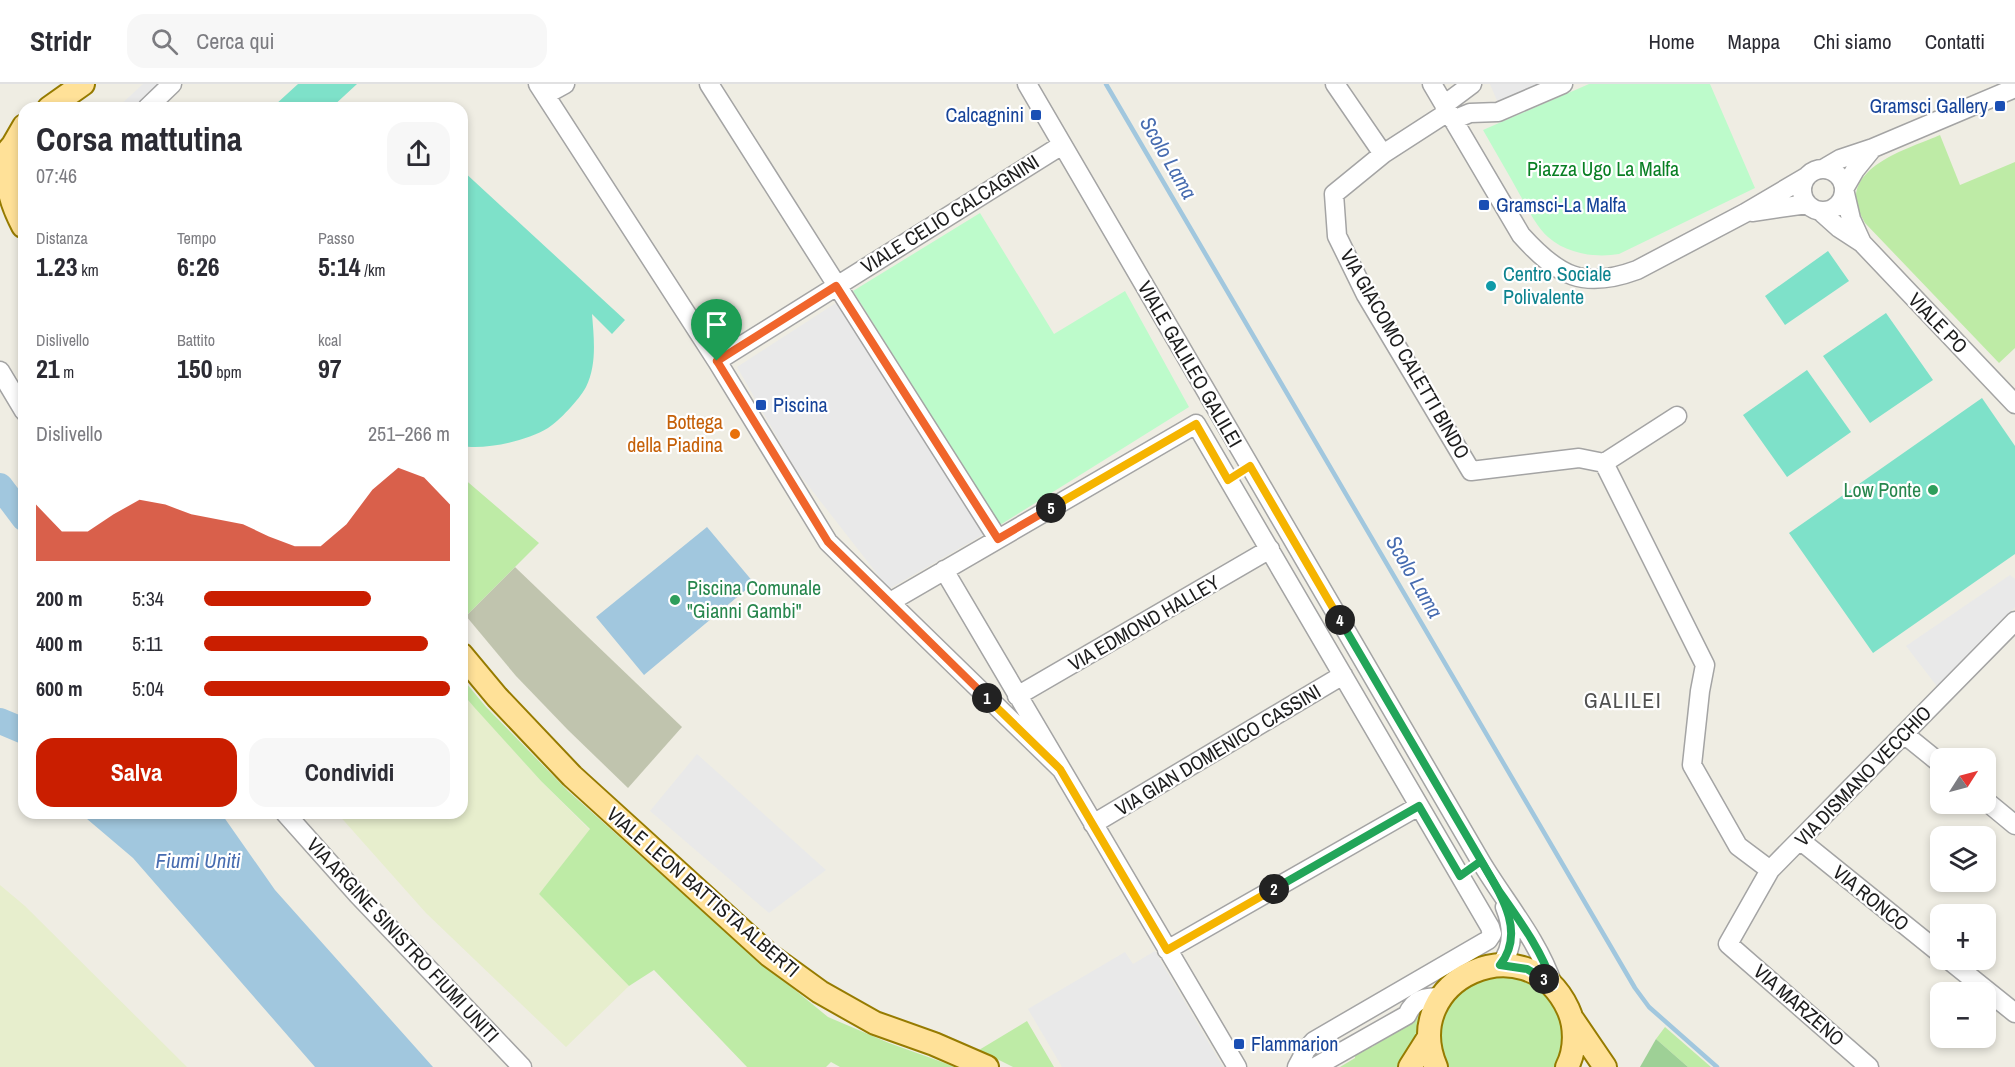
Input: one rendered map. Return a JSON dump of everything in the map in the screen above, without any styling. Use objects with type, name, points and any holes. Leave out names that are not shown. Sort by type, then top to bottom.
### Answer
[{"type":"main road","points":[[58,102],[83,84]]},
{"type":"main road","points":[[12,139],[8,165],[8,187],[18,216]]},
{"type":"main road","points":[[0,210],[18,223]]},
{"type":"main road","name":"VIALE LEON BATTISTA ALBERTI","points":[[468,662],[497,697],[572,776],[769,956],[820,992],[876,1023],[934,1044],[987,1067]]},
{"type":"main road","points":[[1436,1067],[1429,1037],[1432,1016],[1441,997],[1452,984],[1467,974],[1482,967],[1500,965],[1527,969],[1553,985],[1572,1019],[1605,1067]]},
{"type":"main road","points":[[1567,1067],[1574,1042],[1572,1019]]},
{"type":"main road","points":[[1410,1067],[1429,1037]]},
{"type":"street","points":[[153,102],[172,84]]},
{"type":"street","points":[[565,84],[542,90],[717,361],[828,542],[1060,769]]},
{"type":"street","points":[[709,84],[998,539]]},
{"type":"street","name":"VIALE GALILEO GALILEI","points":[[1027,84],[1499,891]]},
{"type":"street","points":[[1335,84],[1383,154]]},
{"type":"street","points":[[1432,84],[1521,235],[1556,268],[1575,277],[1596,280],[1618,277],[1637,270],[1745,213],[1817,170],[1840,159],[1873,148],[2013,89]]},
{"type":"street","points":[[1448,112],[1472,84]]},
{"type":"street","points":[[1472,84],[1470,93],[1473,102],[1485,112]]},
{"type":"street","points":[[1448,112],[1498,112],[1563,84]]},
{"type":"street","name":"VIA GIACOMO CALETTI BINDO","points":[[1448,112],[1383,154],[1334,194],[1337,236],[1366,295],[1472,471],[1579,458],[1604,463]]},
{"type":"street","name":"VIALE CELIO CALCAGNINI","points":[[717,361],[1062,145]]},
{"type":"street","points":[[1745,213],[1834,208],[1839,203],[1855,170],[1873,148]]},
{"type":"street","points":[[1823,169],[1840,177],[1844,189]]},
{"type":"street","points":[[1806,177],[1802,194],[1813,208]]},
{"type":"street","name":"VIALE PO","points":[[1844,189],[1851,219],[1862,243]]},
{"type":"street","name":"VIALE PO","points":[[1813,208],[1862,243],[2015,404]]},
{"type":"street","points":[[0,371],[18,401]]},
{"type":"street","points":[[1677,416],[1604,463],[1705,665],[1692,765],[1738,846],[1770,870]]},
{"type":"street","points":[[890,602],[1196,424],[1490,927],[1491,934],[1488,940],[1314,1041],[1306,1050],[1303,1067]]},
{"type":"street","points":[[1228,480],[1250,466]]},
{"type":"street","name":"VIA EDMOND HALLEY","points":[[1017,696],[1270,549]]},
{"type":"street","points":[[944,570],[1233,1060]]},
{"type":"street","points":[[1315,626],[1336,614]]},
{"type":"street","name":"VIA DISMANO VECCHIO","points":[[1728,944],[1770,870],[1801,842],[2015,621]]},
{"type":"street","name":"VIA GIAN DOMENICO CASSINI","points":[[1093,824],[1343,675]]},
{"type":"street","points":[[1904,734],[1930,755]]},
{"type":"street","points":[[1167,950],[1419,806]]},
{"type":"street","points":[[1996,809],[2015,825]]},
{"type":"street","name":"VIA ARGINE SINISTRO FIUMI UNITI","points":[[290,819],[358,895],[522,1067]]},
{"type":"street","name":"VIA RONCO","points":[[1801,842],[1930,945]]},
{"type":"street","points":[[1460,876],[1481,861]]},
{"type":"street","points":[[1499,891],[1511,921],[1508,955],[1500,965]]},
{"type":"street","points":[[1499,891],[1536,947],[1547,967],[1553,985]]},
{"type":"street","name":"VIA MARZENO","points":[[1728,944],[1869,1067]]},
{"type":"street","points":[[1437,970],[1451,968],[1467,974]]},
{"type":"street","points":[[1961,970],[2015,1013]]},
{"type":"street","points":[[1400,991],[1411,1006]]},
{"type":"street","points":[[1303,1067],[1407,1015],[1411,1006],[1421,999],[1441,997]]},
{"type":"shaded area","points":[[143,84],[159,84],[140,102],[124,102]]},
{"type":"shaded area","points":[[1490,84],[1543,84],[1498,103]]},
{"type":"shaded area","points":[[839,301],[986,533],[889,589],[796,470],[737,367]]},
{"type":"shaded area","points":[[515,567],[682,727],[628,788],[516,676],[468,618],[468,614]]},
{"type":"shaded area","points":[[2010,575],[2015,579],[2015,607],[1939,689],[1906,646]]},
{"type":"shaded area","points":[[468,700],[541,781],[590,830],[539,894],[629,986],[566,1047],[426,913],[342,819],[468,819]]},
{"type":"shaded area","points":[[697,754],[826,870],[769,913],[650,811]]},
{"type":"shaded area","points":[[0,885],[25,906],[187,1067],[0,1067]]},
{"type":"shaded area","points":[[1155,951],[1223,1067],[1062,1067],[1028,1009],[1125,952],[1133,964]]},
{"type":"green space","points":[[298,84],[357,84],[338,102],[278,102]]},
{"type":"green space","name":"Piazza Ugo La Malfa","points":[[1589,84],[1710,84],[1755,188],[1619,254],[1591,255],[1573,251],[1556,243],[1536,223],[1483,130]]},
{"type":"green space","points":[[1940,135],[1960,185],[2015,162],[2015,348],[1999,363],[1865,223],[1857,206],[1857,192],[1862,179],[1872,169],[1899,152]]},
{"type":"green space","points":[[468,176],[625,320],[612,334],[592,314],[594,352],[592,370],[579,398],[558,420],[548,428],[529,437],[506,443],[468,447]]},
{"type":"green space","points":[[980,213],[1054,334],[1125,291],[1189,407],[1000,525],[853,291]]},
{"type":"green space","points":[[1828,251],[1849,281],[1785,325],[1765,296]]},
{"type":"green space","points":[[1886,313],[1933,380],[1870,423],[1823,356]]},
{"type":"green space","points":[[1807,370],[1851,432],[1787,477],[1743,415]]},
{"type":"green space","name":"Low Ponte","points":[[1982,398],[2015,446],[2015,554],[1873,653],[1789,533]]},
{"type":"green space","points":[[468,482],[539,543],[468,614]]},
{"type":"green space","points":[[468,685],[486,707],[568,791],[746,950],[828,1017],[889,1043],[956,1067],[840,1067],[831,1062],[826,1067],[747,1067],[654,970],[629,986],[539,894],[590,829],[541,781],[468,700]]},
{"type":"green space","points":[[1481,976],[1519,976],[1529,979],[1546,992],[1558,1012],[1563,1034],[1562,1050],[1556,1067],[1445,1067],[1440,1051],[1439,1022],[1445,1005],[1453,995]]},
{"type":"green space","points":[[1427,1006],[1414,1042],[1399,1067],[1340,1067],[1355,1058],[1355,1050],[1364,1043],[1372,1047],[1410,1023],[1412,1014]]},
{"type":"green space","points":[[1027,1021],[1054,1067],[1013,1067],[979,1050]]},
{"type":"green space","points":[[1665,1027],[1711,1067],[1688,1067],[1656,1039]]},
{"type":"green space","points":[[1656,1039],[1688,1067],[1640,1067]]},
{"type":"water","name":"Piscina Comunale \"Gianni Gambi\"","points":[[707,527],[754,583],[644,675],[596,617]]},
{"type":"water","name":"Fiumi Uniti","points":[[87,819],[225,819],[275,890],[433,1067],[315,1067],[133,858]]},
{"type":"waterway","name":"Scolo Lama","points":[[1106,84],[1635,988],[1649,1007],[1717,1067]]},
{"type":"waterway","points":[[0,486],[18,510]]},
{"type":"waterway","points":[[0,721],[18,728]]},
{"type":"place","name":"Gramsci Gallery","points":[[2000,106]]},
{"type":"place","name":"Calcagnini","points":[[1036,115]]},
{"type":"place","name":"Gramsci-La Malfa","points":[[1484,205]]},
{"type":"place","name":"Centro Sociale Polivalente","points":[[1491,286]]},
{"type":"place","name":"Piscina","points":[[761,405]]},
{"type":"place","name":"Bottega della Piadina","points":[[735,434]]},
{"type":"place","name":"Low Ponte","points":[[1933,490]]},
{"type":"place","name":"Piscina Comunale \"Gianni Gambi\"","points":[[675,600]]},
{"type":"place","name":"Flammarion","points":[[1239,1044]]},
{"type":"district","name":"GALILEI","points":[[1623,700]]},
{"type":"route","points":[[717,361],[828,542],[1060,769],[1167,950],[1419,806],[1460,876],[1481,861],[1499,891],[1511,921],[1508,955],[1500,965],[1527,969],[1553,985],[1547,967],[1524,927],[1481,861],[1250,466],[1228,480],[1196,424],[998,539],[836,286],[717,361]]}]
